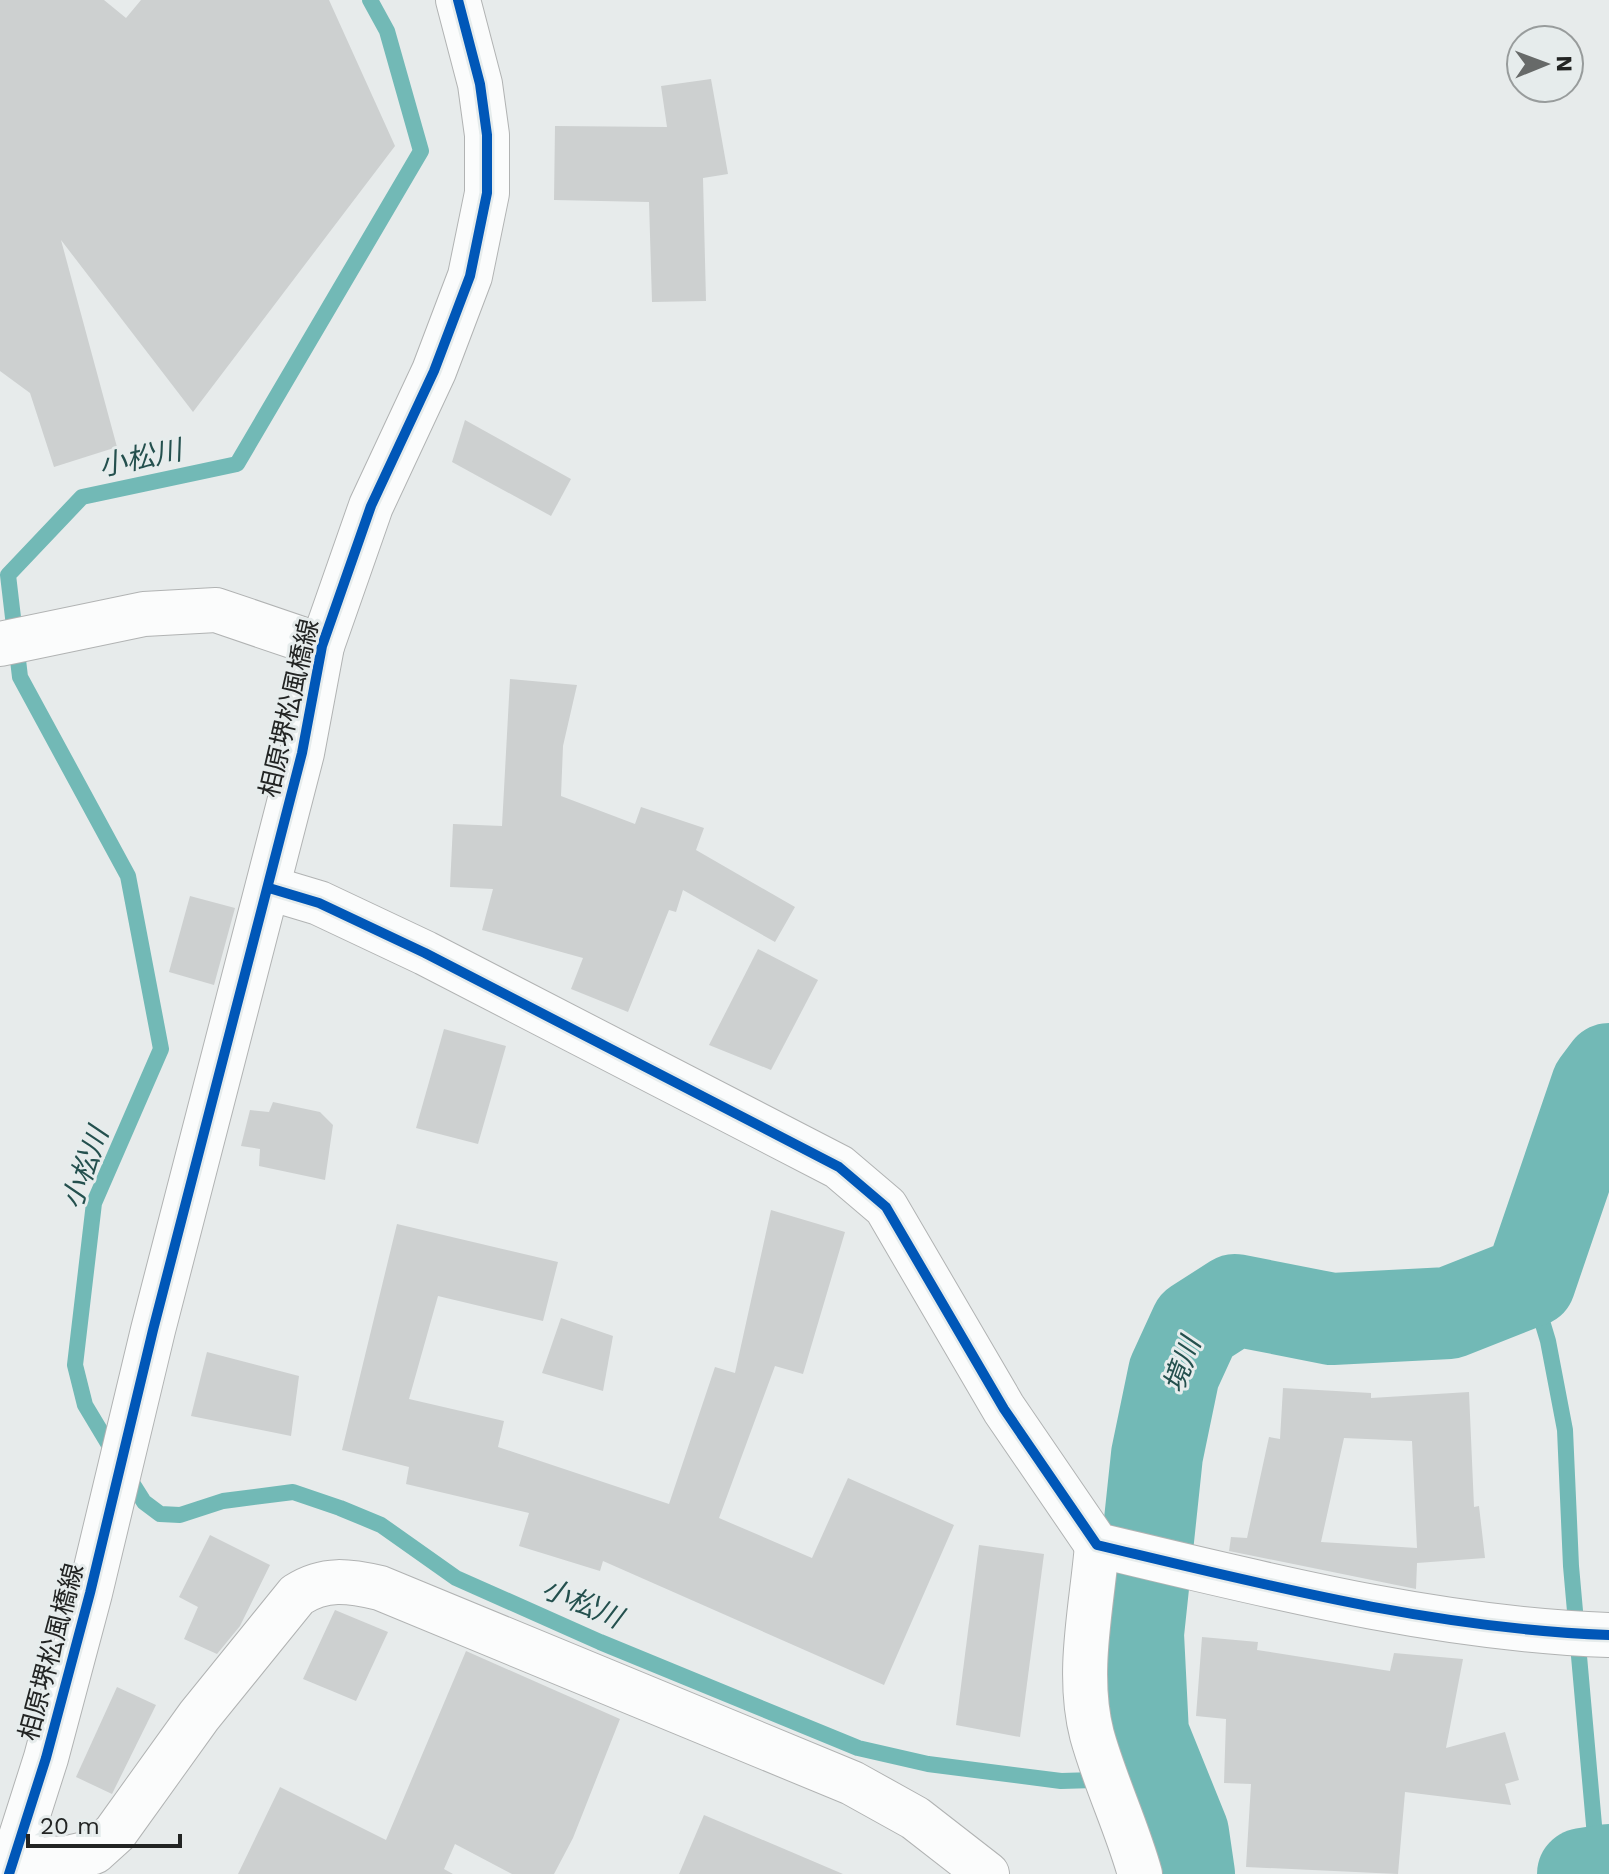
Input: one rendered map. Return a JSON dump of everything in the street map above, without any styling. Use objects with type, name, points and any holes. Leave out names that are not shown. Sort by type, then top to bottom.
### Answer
[{"type":"street","name":"相原堺松風橋線","points":[[12,1867],[105,1533],[269,888],[302,753],[322,646],[371,506],[434,371],[470,276],[487,193],[487,135],[480,84],[458,0]]},
{"type":"street","points":[[0,644],[144,614],[216,610],[322,646]]},
{"type":"street","points":[[269,888],[319,903],[425,953],[839,1167],[886,1207],[1004,1409],[1109,1548],[1164,1564],[1532,1632],[1609,1635]]},
{"type":"street","points":[[1109,1548],[1085,1661],[1092,1733],[1140,1874]]},
{"type":"street","points":[[12,1867],[94,1852],[115,1833],[199,1716],[297,1595],[309,1587],[337,1580],[380,1588],[852,1783],[915,1818],[987,1874]]},
{"type":"building","points":[[0,0],[104,0],[126,18],[141,0],[329,0],[395,146],[193,412],[61,240],[117,447],[54,467],[30,393],[0,371]]},
{"type":"building","points":[[711,79],[728,174],[703,178],[706,301],[652,302],[649,202],[554,200],[555,126],[667,127],[661,86]]},
{"type":"building","points":[[465,420],[571,479],[551,516],[452,462]]},
{"type":"building","points":[[510,679],[577,685],[563,746],[561,796],[635,824],[641,807],[704,828],[696,850],[795,907],[775,942],[683,890],[676,912],[669,910],[628,1012],[571,989],[583,958],[482,930],[493,889],[450,887],[453,824],[502,826]]},
{"type":"building","points":[[190,896],[235,908],[214,985],[169,972]]},
{"type":"building","points":[[758,949],[818,980],[771,1070],[709,1045]]},
{"type":"building","points":[[444,1029],[506,1046],[478,1144],[416,1128]]},
{"type":"building","points":[[273,1102],[320,1112],[333,1125],[325,1180],[259,1166],[260,1149],[241,1146],[250,1110],[269,1112]]},
{"type":"building","points":[[771,1210],[845,1232],[803,1374],[775,1366],[719,1518],[812,1558],[848,1478],[954,1525],[884,1685],[603,1561],[600,1571],[519,1546],[529,1513],[406,1484],[409,1467],[342,1450],[397,1224],[558,1262],[543,1321],[438,1296],[409,1399],[504,1421],[498,1447],[669,1504],[715,1367],[735,1373]]},
{"type":"building","points":[[561,1318],[613,1336],[603,1391],[542,1373]]},
{"type":"building","points":[[207,1352],[299,1376],[291,1436],[191,1416]]},
{"type":"building","points":[[1283,1388],[1371,1393],[1371,1398],[1469,1392],[1474,1507],[1479,1506],[1485,1558],[1417,1563],[1416,1589],[1229,1551],[1231,1537],[1247,1538],[1269,1437],[1280,1439]],"holes":[[[1344,1438],[1412,1441],[1417,1548],[1321,1542]]]},
{"type":"building","points":[[210,1535],[270,1565],[240,1626],[217,1654],[184,1639],[198,1607],[179,1597]]},
{"type":"building","points":[[979,1545],[1044,1554],[1020,1737],[956,1725]]},
{"type":"building","points":[[335,1610],[388,1632],[356,1701],[303,1679]]},
{"type":"building","points":[[1202,1637],[1258,1642],[1257,1650],[1390,1671],[1394,1653],[1463,1659],[1446,1748],[1505,1732],[1519,1780],[1505,1784],[1511,1805],[1405,1792],[1398,1874],[1246,1867],[1251,1784],[1224,1783],[1226,1719],[1196,1716]]},
{"type":"building","points":[[466,1651],[620,1719],[573,1838],[554,1874],[512,1874],[455,1844],[444,1869],[453,1874],[238,1874],[280,1787],[386,1840]]},
{"type":"building","points":[[117,1687],[156,1705],[112,1794],[76,1777]]},
{"type":"building","points":[[704,1815],[843,1874],[679,1874]]},
{"type":"waterway","name":"小松川","points":[[115,1455],[85,1405],[75,1365],[94,1203],[161,1049],[128,876],[20,677],[8,575],[82,497],[237,464],[421,151],[387,31],[370,0]]},
{"type":"waterway","name":"境川","points":[[1189,1874],[1183,1833],[1143,1734],[1138,1634],[1157,1455],[1174,1373],[1196,1325],[1235,1300],[1332,1319],[1449,1313],[1530,1281],[1597,1085],[1609,1069]]},
{"type":"waterway","points":[[1530,1281],[1548,1341],[1565,1430],[1571,1566],[1598,1870]]},
{"type":"waterway","name":"小松川","points":[[127,1475],[144,1502],[160,1514],[180,1515],[223,1501],[293,1492],[340,1508],[381,1525],[456,1578],[600,1642],[858,1748],[928,1764],[1061,1781],[1162,1778]]},
{"type":"waterway","name":"境川","points":[[1583,1874],[1609,1870]]},
{"type":"cycle path","points":[[9,1874],[46,1758],[90,1593],[153,1330],[302,753],[322,646],[371,506],[434,371],[470,276],[487,193],[487,135],[480,84],[458,0]]},
{"type":"cycle path","points":[[269,888],[319,903],[425,953],[839,1167],[886,1207],[1004,1409],[1097,1545],[1351,1603],[1480,1624],[1609,1635]]}]
